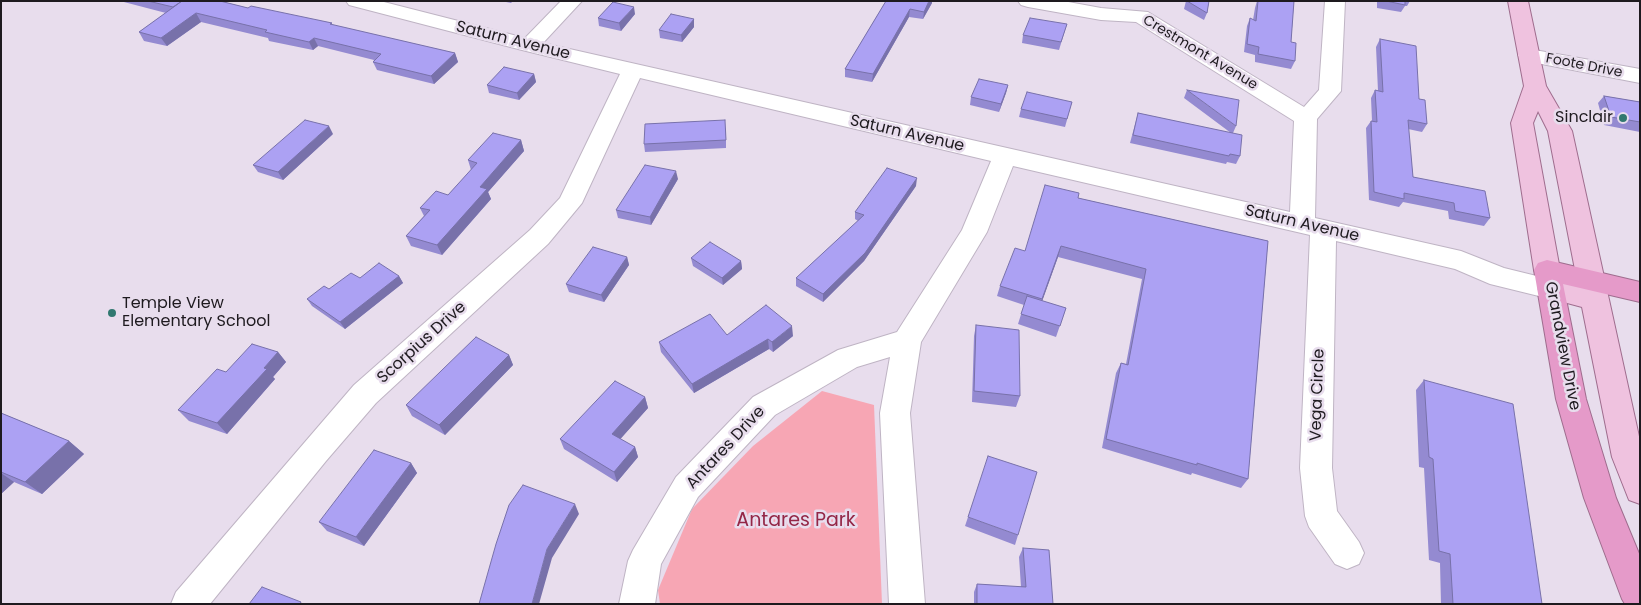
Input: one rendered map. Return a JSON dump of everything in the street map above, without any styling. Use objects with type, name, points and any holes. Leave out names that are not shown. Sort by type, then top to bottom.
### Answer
[{"type":"highway","name":"Grandview Drive","points":[[1549,280],[1571,399],[1600,498],[1640,599]]},
{"type":"highway","points":[[1593,290],[1640,292]]},
{"type":"highway","points":[[1593,290],[1640,310]]},
{"type":"main road","points":[[1518,1],[1535,86],[1560,131],[1624,441],[1640,490]]},
{"type":"main road","name":"Grandview Drive","points":[[1535,86],[1522,123],[1549,280]]},
{"type":"main road","points":[[1549,280],[1593,290]]},
{"type":"street","name":"Saturn Avenue","points":[[356,1],[529,46],[1461,261],[1499,277],[1549,280]]},
{"type":"street","points":[[529,46],[572,1]]},
{"type":"street","name":"Crestmont Avenue","points":[[1028,1],[1101,14],[1143,9],[1306,118]]},
{"type":"street","points":[[1306,118],[1330,91],[1335,1]]},
{"type":"street","name":"Foote Drive","points":[[1529,55],[1640,76]]},
{"type":"street","name":"Scorpius Drive","points":[[188,604],[365,394],[539,237],[570,203],[633,70]]},
{"type":"street","name":"Vega Circle","points":[[1306,118],[1312,227],[1316,468],[1321,516],[1346,553]]},
{"type":"street","points":[[907,604],[895,413],[907,342],[974,232],[1004,157]]},
{"type":"street","name":"Antares Drive","points":[[637,604],[645,561],[687,488],[764,406],[848,358],[907,342]]},
{"type":"green space","name":"Antares Park","points":[[822,391],[874,405],[882,604],[660,604],[658,590],[692,509],[753,446]]},
{"type":"building","points":[[148,1],[182,1],[173,7]]},
{"type":"building","points":[[182,1],[220,1],[248,8],[251,6],[332,23],[330,24],[455,53],[431,76],[373,62],[381,54],[314,38],[309,42],[196,13],[161,38],[139,32]]},
{"type":"building","points":[[886,1],[929,1],[924,12],[910,9],[873,74],[845,69]]},
{"type":"building","points":[[1187,1],[1209,1],[1207,13]]},
{"type":"building","points":[[1258,1],[1294,1],[1291,42],[1296,43],[1295,61],[1258,54],[1259,47],[1247,44],[1250,18],[1256,21]]},
{"type":"building","points":[[1386,1],[1405,1],[1405,5]]},
{"type":"building","points":[[613,2],[634,7],[619,23],[598,18]]},
{"type":"building","points":[[671,14],[694,19],[681,35],[659,30]]},
{"type":"building","points":[[1030,18],[1067,24],[1061,42],[1023,35]]},
{"type":"building","points":[[1380,39],[1416,46],[1419,99],[1425,100],[1427,124],[1408,120],[1413,177],[1485,191],[1490,218],[1455,211],[1454,203],[1404,193],[1404,199],[1374,192],[1371,121],[1377,122],[1375,90],[1383,92]]},
{"type":"building","points":[[504,67],[534,74],[517,93],[487,85]]},
{"type":"building","points":[[979,79],[1008,85],[1001,104],[971,97]]},
{"type":"building","points":[[1187,90],[1239,100],[1236,126]]},
{"type":"building","points":[[1027,92],[1072,102],[1067,119],[1021,109]]},
{"type":"building","points":[[1604,96],[1640,102],[1640,122],[1611,117]]},
{"type":"building","points":[[1138,113],[1242,135],[1240,156],[1230,154],[1229,156],[1133,135]]},
{"type":"building","points":[[305,120],[329,126],[278,172],[253,165]]},
{"type":"building","points":[[725,120],[726,140],[644,144],[645,124]]},
{"type":"building","points":[[493,133],[521,140],[480,187],[487,189],[437,245],[406,236],[430,210],[420,208],[436,191],[448,195],[477,163],[468,160]]},
{"type":"building","points":[[645,165],[676,171],[650,217],[616,210]]},
{"type":"building","points":[[887,168],[917,178],[865,253],[823,294],[796,278],[864,215],[855,212]]},
{"type":"building","points":[[1045,185],[1079,193],[1078,198],[1268,241],[1248,479],[1197,463],[1197,465],[1106,439],[1121,363],[1128,365],[1146,269],[1061,246],[1042,299],[1000,286],[1015,248],[1025,251]]},
{"type":"building","points":[[710,242],[741,261],[722,278],[691,258]]},
{"type":"building","points":[[593,247],[627,257],[601,295],[566,284]]},
{"type":"building","points":[[379,263],[399,276],[340,322],[307,299],[324,286],[329,289],[351,273],[360,278]]},
{"type":"building","points":[[1027,296],[1066,308],[1060,326],[1021,314]]},
{"type":"building","points":[[766,305],[792,326],[772,342],[768,339],[692,384],[659,342],[710,314],[727,335]]},
{"type":"building","points":[[976,325],[1019,330],[1020,396],[974,391]]},
{"type":"building","points":[[476,337],[509,355],[439,425],[406,405]]},
{"type":"building","points":[[252,344],[278,352],[264,368],[267,369],[217,423],[178,410],[217,369],[226,372]]},
{"type":"building","points":[[1424,380],[1513,404],[1542,604],[1453,604],[1450,554],[1439,551],[1433,459],[1429,457]]},
{"type":"building","points":[[615,381],[645,397],[612,434],[635,447],[614,472],[560,439]]},
{"type":"building","points":[[1,413],[69,441],[25,482],[1,472]]},
{"type":"building","points":[[374,450],[411,463],[356,537],[319,522]]},
{"type":"building","points":[[988,456],[1037,472],[1018,535],[968,517]]},
{"type":"building","points":[[523,485],[575,504],[547,549],[532,604],[479,604],[509,505]]},
{"type":"building","points":[[1023,548],[1049,550],[1053,604],[977,604],[977,584],[1026,587]]},
{"type":"building","points":[[262,587],[301,602],[300,604],[249,604]]},
{"type":"place","name":"Sinclair","points":[[1623,118]]},
{"type":"place","name":"Temple View Elementary School","points":[[112,313]]}]
